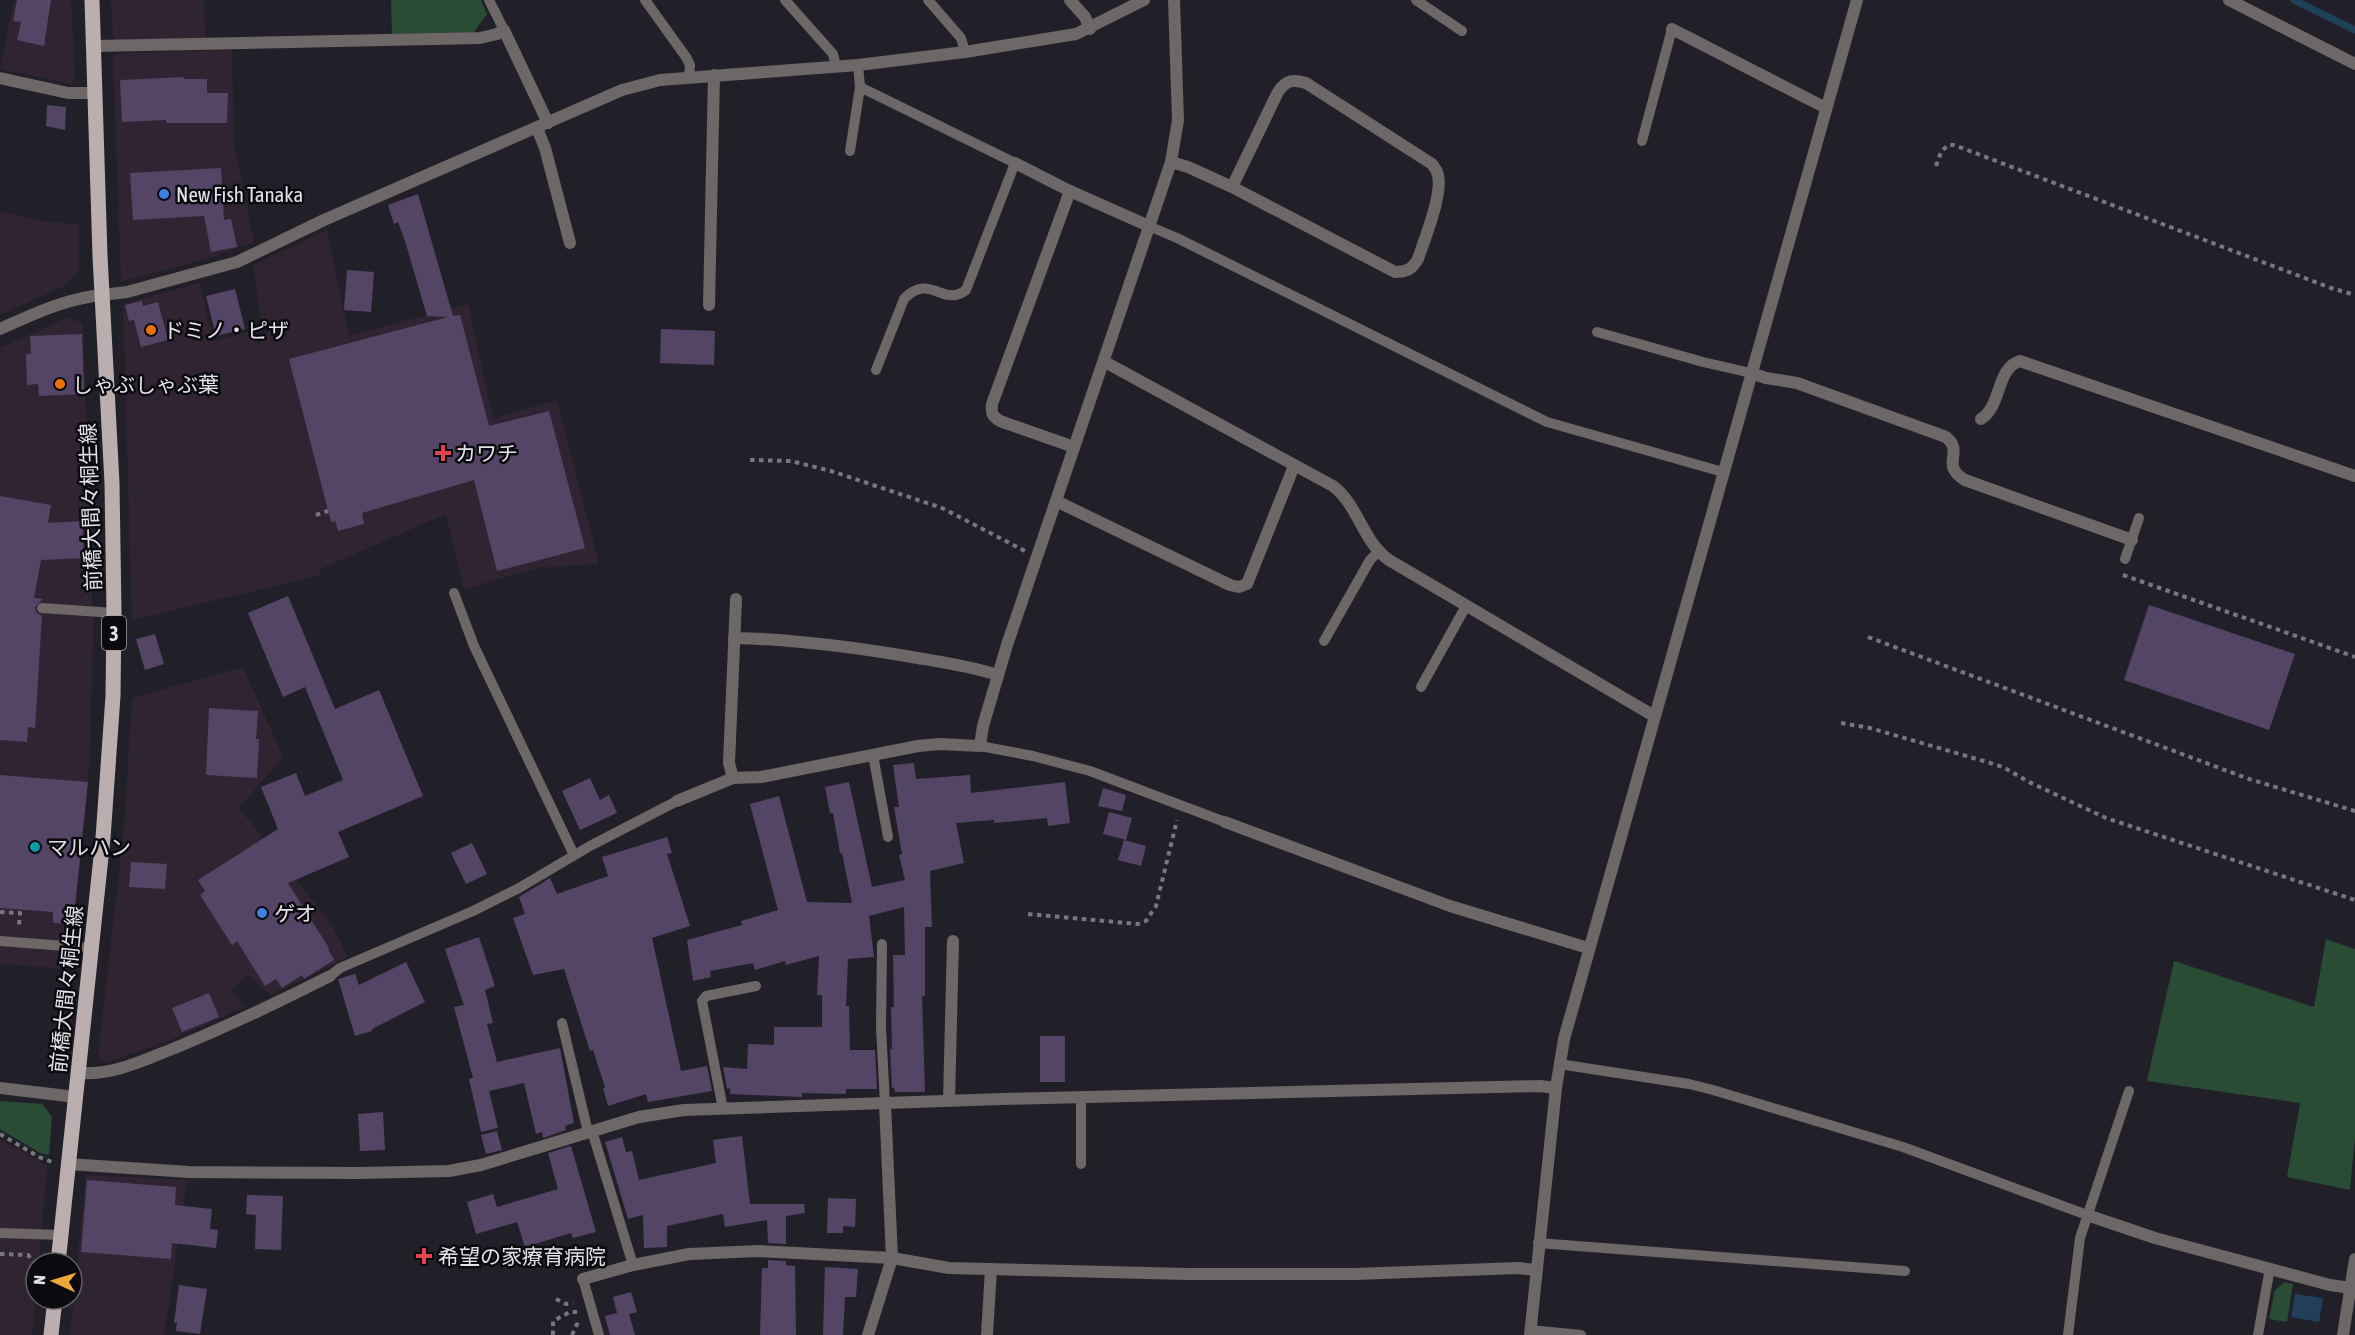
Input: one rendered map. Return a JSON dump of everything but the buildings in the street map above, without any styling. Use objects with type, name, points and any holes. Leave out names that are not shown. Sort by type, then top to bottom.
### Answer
[{"type":"main road","name":"前橋大間々桐生線","points":[[59,1251],[109,769],[114,613],[112,483],[102,295],[92,0]]},
{"type":"main road","points":[[51,1335],[54,1311]]},
{"type":"street","points":[[1070,0],[1085,17],[1090,29]]},
{"type":"street","points":[[0,329],[57,303],[127,292],[237,262],[324,219],[635,86],[660,80],[689,77],[858,65],[965,52],[1076,34],[1144,0]]},
{"type":"street","points":[[677,801],[733,778],[761,777],[940,744],[980,746],[998,675],[1036,556],[1105,362],[1172,162],[1178,120],[1174,0]]},
{"type":"street","points":[[1530,1332],[1556,1088],[1566,1029],[1857,0]]},
{"type":"street","points":[[2229,0],[2355,64]]},
{"type":"street","points":[[1672,29],[1826,108]]},
{"type":"street","points":[[94,46],[480,38],[504,30],[543,125],[545,148],[570,243]]},
{"type":"street","points":[[709,305],[714,75]]},
{"type":"street","points":[[0,78],[68,93],[95,93]]},
{"type":"street","points":[[1172,162],[1232,187],[1395,272],[1405,272],[1413,267],[1418,259],[1438,194],[1439,182],[1432,164],[1306,83],[1289,80],[1278,92],[1232,187]]},
{"type":"street","points":[[1015,163],[1151,228]]},
{"type":"street","points":[[1070,191],[992,412],[994,417],[1000,421],[1074,447]]},
{"type":"street","points":[[1981,419],[1988,415],[1992,408],[2008,368],[2020,361],[2355,476]]},
{"type":"street","points":[[1105,362],[1343,494],[1378,552],[1654,716]]},
{"type":"street","points":[[1751,373],[1797,383],[1946,437],[1952,441],[1954,474],[1965,480],[2132,540]]},
{"type":"street","points":[[1056,501],[1230,585],[1239,587],[1247,584],[1294,466]]},
{"type":"street","points":[[733,778],[729,763],[736,599]]},
{"type":"street","points":[[734,638],[776,639],[841,646],[974,668],[998,675]]},
{"type":"street","points":[[1225,822],[1450,906],[1588,948]]},
{"type":"street","points":[[949,1100],[953,941]]},
{"type":"street","points":[[78,1073],[105,1073],[129,1066],[219,1030],[330,976]]},
{"type":"street","points":[[0,1088],[76,1097]]},
{"type":"street","points":[[68,1164],[222,1173],[449,1171],[481,1165],[655,1113],[684,1110],[949,1100],[1556,1088]]},
{"type":"street","points":[[868,1335],[892,1258],[885,1104]]},
{"type":"street","points":[[2087,1215],[2155,1238],[2330,1285],[2351,1288]]},
{"type":"street","points":[[584,1280],[633,1265],[688,1254],[759,1251],[892,1258],[949,1268],[1304,1274],[1518,1268],[1536,1270]]},
{"type":"street","points":[[2343,1335],[2355,1259]]},
{"type":"street","points":[[987,1335],[991,1269]]},
{"type":"lane","points":[[489,0],[504,30]]},
{"type":"lane","points":[[645,0],[686,57],[690,65],[689,77]]},
{"type":"lane","points":[[786,0],[833,54],[836,66]]},
{"type":"lane","points":[[928,0],[961,38],[965,52]]},
{"type":"lane","points":[[1416,0],[1462,31]]},
{"type":"lane","points":[[1642,141],[1672,29]]},
{"type":"lane","points":[[850,151],[861,87],[858,65]]},
{"type":"lane","points":[[861,87],[870,89],[1015,163],[966,290],[951,296],[920,287],[911,291],[904,299],[876,370]]},
{"type":"lane","points":[[1151,228],[1187,243],[1547,422],[1723,472]]},
{"type":"lane","points":[[1597,332],[1751,373]]},
{"type":"lane","points":[[2125,559],[2139,518]]},
{"type":"lane","points":[[1324,641],[1370,560],[1378,552]]},
{"type":"lane","points":[[454,593],[474,646],[574,855]]},
{"type":"lane","points":[[1421,687],[1466,606]]},
{"type":"lane","points":[[42,608],[114,613]]},
{"type":"lane","points":[[980,746],[1079,768],[1225,822]]},
{"type":"lane","points":[[873,755],[888,837]]},
{"type":"lane","points":[[330,976],[340,968],[473,911],[519,888],[574,855],[677,801]]},
{"type":"lane","points":[[0,941],[91,948]]},
{"type":"lane","points":[[882,944],[885,1104]]},
{"type":"lane","points":[[723,1109],[702,1000],[706,996],[756,986]]},
{"type":"lane","points":[[562,1023],[590,1131],[633,1265]]},
{"type":"lane","points":[[1559,1064],[1689,1084],[1713,1090],[1903,1147],[2087,1215]]},
{"type":"lane","points":[[2068,1335],[2080,1238],[2129,1091]]},
{"type":"lane","points":[[1081,1099],[1081,1164]]},
{"type":"lane","points":[[0,1233],[61,1235]]},
{"type":"lane","points":[[1538,1242],[1905,1271]]},
{"type":"lane","points":[[2258,1335],[2270,1268]]},
{"type":"lane","points":[[584,1280],[599,1335]]},
{"type":"lane","points":[[1530,1332],[1581,1335]]},
{"type":"path","points":[[1936,166],[1941,152],[1948,145],[1954,145],[2331,288],[2355,295]]},
{"type":"path","points":[[750,460],[791,461],[831,471],[920,500],[942,508],[1036,556]]},
{"type":"path","points":[[316,515],[328,511]]},
{"type":"path","points":[[2125,559],[2123,575],[2355,657]]},
{"type":"path","points":[[1868,637],[2249,779],[2355,811]]},
{"type":"path","points":[[1841,723],[1870,728],[1995,765],[2106,818],[2355,900]]},
{"type":"path","points":[[1028,914],[1138,924],[1146,921],[1156,906],[1181,805]]},
{"type":"path","points":[[0,912],[20,913],[19,925],[29,926]]},
{"type":"path","points":[[0,1134],[48,1162],[68,1164]]},
{"type":"path","points":[[0,1254],[24,1255]]},
{"type":"path","points":[[553,1335],[553,1321],[576,1311],[579,1317],[572,1335]]},
{"type":"shaded area","points":[[14,0],[71,0],[75,80],[71,84],[0,69]]},
{"type":"shaded area","points":[[111,0],[204,0],[205,38],[117,40],[113,36]]},
{"type":"shaded area","points":[[232,50],[234,145],[254,242],[213,257],[121,282],[113,57],[117,53]]},
{"type":"shaded area","points":[[0,212],[49,222],[79,224],[79,272],[64,286],[0,315]]},
{"type":"shaded area","points":[[327,230],[349,336],[468,304],[493,418],[557,400],[599,564],[538,568],[464,589],[446,514],[320,569],[321,575],[132,620],[123,304],[200,283],[213,342],[254,330],[258,346],[276,320],[261,321],[253,265]]},
{"type":"shaded area","points":[[67,318],[83,323],[93,629],[90,757],[70,969],[0,964],[0,348]]},
{"type":"shaded area","points":[[243,667],[283,757],[239,808],[332,925],[348,957],[270,995],[247,974],[231,991],[246,1006],[173,1039],[105,1063],[98,1056],[124,828],[132,698]]},
{"type":"shaded area","points":[[0,1139],[47,1166],[40,1251],[24,1251],[24,1311],[35,1311],[32,1335],[0,1335]]},
{"type":"shaded area","points":[[86,1175],[187,1180],[164,1335],[70,1335],[72,1311],[84,1311],[84,1251],[78,1251]]},
{"type":"green space","points":[[391,0],[481,0],[487,14],[474,32],[392,34]]},
{"type":"green space","points":[[2326,939],[2355,949],[2355,1137],[2350,1190],[2287,1177],[2300,1103],[2147,1081],[2174,961],[2314,1007]]},
{"type":"green space","points":[[0,1101],[42,1104],[52,1117],[49,1155],[40,1153],[0,1129]]},
{"type":"green space","points":[[2285,1282],[2293,1284],[2287,1322],[2269,1319],[2275,1290]]},
{"type":"water","points":[[2295,1294],[2323,1298],[2319,1322],[2291,1317]]},
{"type":"waterway","points":[[2294,0],[2355,30]]},
{"type":"place","name":"New Fish Tanaka","points":[[164,194]]},
{"type":"place","name":"ドミノ・ピザ","points":[[151,330]]},
{"type":"place","name":"しゃぶしゃぶ葉","points":[[60,384]]},
{"type":"place","name":"カワチ","points":[[443,453]]},
{"type":"place","name":"マルハン","points":[[35,847]]},
{"type":"place","name":"ゲオ","points":[[262,913]]},
{"type":"place","name":"希望の家療育病院","points":[[424,1256]]}]
